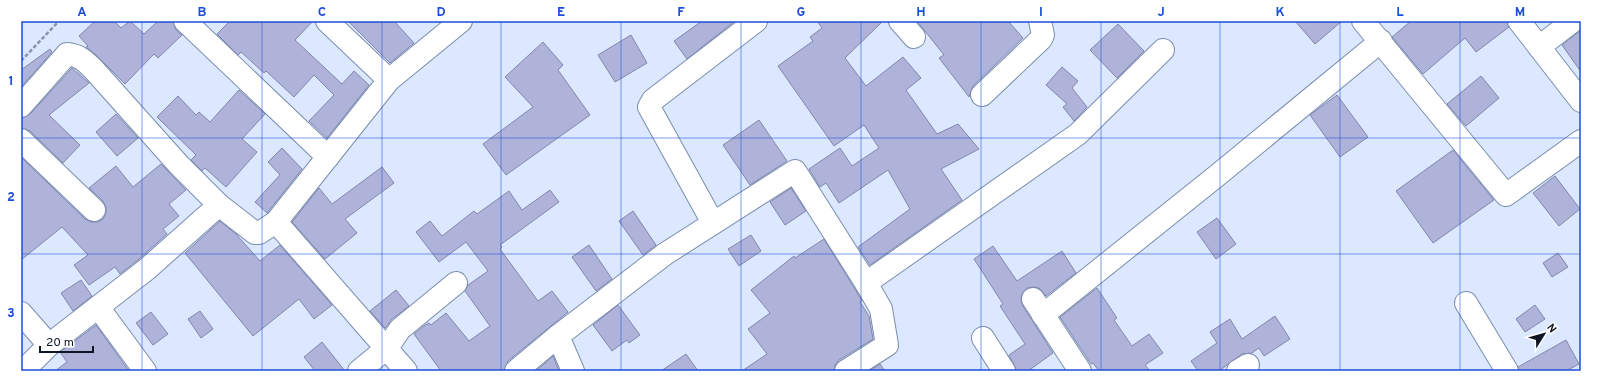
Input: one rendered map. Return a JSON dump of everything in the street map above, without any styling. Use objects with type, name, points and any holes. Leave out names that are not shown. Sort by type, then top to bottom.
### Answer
[{"type":"street","points":[[185,21],[328,157]]},
{"type":"street","points":[[327,21],[390,80]]},
{"type":"street","points":[[713,223],[649,107],[653,100],[756,21]]},
{"type":"street","points":[[982,95],[1041,39],[1043,35],[1040,21]]},
{"type":"street","points":[[1364,21],[1506,195],[1581,140]]},
{"type":"street","points":[[1519,21],[1581,101]]},
{"type":"street","points":[[1539,47],[1573,21]]},
{"type":"street","points":[[21,106],[67,54],[75,55],[84,60],[95,71],[179,165],[219,206],[254,233],[264,232],[276,222],[390,80],[456,22]]},
{"type":"street","points":[[1080,371],[1038,307],[1219,174],[1381,41]]},
{"type":"street","points":[[866,283],[1078,134],[1163,50]]},
{"type":"street","points":[[21,140],[94,210]]},
{"type":"street","points":[[516,371],[558,336],[665,254],[795,171],[881,309],[886,345],[846,371]]},
{"type":"street","points":[[23,371],[49,345],[147,269],[219,206]]},
{"type":"street","points":[[276,222],[406,371]]},
{"type":"street","points":[[360,371],[387,348],[400,329],[456,283]]},
{"type":"street","points":[[1466,303],[1507,371]]},
{"type":"street","points":[[98,307],[145,371]]},
{"type":"street","points":[[21,313],[49,345]]},
{"type":"street","points":[[558,336],[573,371]]},
{"type":"street","points":[[983,338],[1004,371]]},
{"type":"path","points":[[21,61],[59,21]]},
{"type":"building","points":[[95,21],[114,21],[121,28],[130,21],[144,34],[158,21],[173,21],[176,30],[182,35],[158,58],[154,54],[125,84],[86,47],[88,46],[79,36]]},
{"type":"building","points":[[230,21],[313,21],[295,40],[342,84],[354,71],[369,85],[327,138],[309,121],[334,95],[314,75],[294,97],[266,71],[264,73],[241,52],[238,55],[217,34]]},
{"type":"building","points":[[348,21],[394,21],[414,43],[390,63]]},
{"type":"building","points":[[702,21],[735,21],[687,59],[674,41]]},
{"type":"building","points":[[817,21],[883,21],[845,58],[866,86],[903,57],[921,78],[906,90],[937,134],[958,124],[979,149],[941,169],[962,200],[870,265],[858,247],[910,209],[888,170],[839,203],[826,183],[820,187],[809,169],[840,148],[852,166],[879,148],[864,125],[834,146],[778,66],[813,41],[810,37],[822,28]]},
{"type":"building","points":[[917,21],[1008,21],[1023,38],[973,86],[969,97],[939,58],[944,55]]},
{"type":"building","points":[[1295,21],[1342,21],[1315,44]]},
{"type":"building","points":[[1411,21],[1507,21],[1509,27],[1476,52],[1465,38],[1423,74],[1392,37]]},
{"type":"building","points":[[1118,24],[1144,51],[1117,78],[1090,50]]},
{"type":"building","points":[[1581,30],[1581,72],[1562,45]]},
{"type":"building","points":[[631,35],[647,63],[615,82],[598,55]]},
{"type":"building","points":[[543,42],[563,65],[558,70],[590,115],[506,175],[483,144],[533,107],[505,77]]},
{"type":"building","points":[[50,49],[52,52],[21,87],[21,70]]},
{"type":"building","points":[[1062,67],[1078,81],[1072,88],[1087,107],[1074,121],[1063,107],[1067,104],[1046,85]]},
{"type":"building","points":[[72,68],[89,83],[49,115],[80,145],[63,163],[30,131],[21,128],[21,118],[30,114]]},
{"type":"building","points":[[1481,76],[1499,98],[1466,126],[1447,104]]},
{"type":"building","points":[[239,90],[265,114],[242,139],[257,152],[226,187],[205,168],[202,171],[191,160],[196,155],[157,117],[178,96],[196,115],[199,112],[210,122]]},
{"type":"building","points":[[1337,95],[1368,137],[1340,157],[1310,115]]},
{"type":"building","points":[[116,114],[138,138],[117,156],[96,132]]},
{"type":"building","points":[[759,120],[787,161],[750,185],[723,145]]},
{"type":"building","points":[[282,148],[302,169],[267,213],[255,202],[280,175],[268,162]]},
{"type":"building","points":[[1453,150],[1494,200],[1433,243],[1396,191]]},
{"type":"building","points":[[21,157],[85,219],[91,222],[98,222],[103,219],[106,213],[106,207],[103,201],[89,188],[116,166],[133,187],[161,164],[186,190],[169,204],[179,216],[163,229],[167,234],[120,274],[115,267],[89,285],[74,265],[88,255],[62,227],[21,260]]},
{"type":"building","points":[[382,167],[394,183],[345,219],[357,233],[325,259],[292,222],[319,188],[332,204]]},
{"type":"building","points":[[1555,176],[1580,209],[1559,226],[1533,193]]},
{"type":"building","points":[[791,188],[806,211],[785,225],[770,202]]},
{"type":"building","points":[[550,190],[559,202],[500,245],[502,247],[500,249],[538,301],[552,291],[568,312],[508,361],[504,371],[441,371],[414,334],[425,325],[429,323],[431,325],[446,313],[469,341],[490,326],[465,291],[468,285],[488,271],[466,242],[439,262],[416,232],[430,221],[442,236],[474,211],[477,214],[509,191],[522,210]]},
{"type":"building","points":[[633,211],[656,245],[643,255],[619,221]]},
{"type":"building","points":[[1217,218],[1236,244],[1216,259],[1197,232]]},
{"type":"building","points":[[220,221],[236,234],[260,261],[280,245],[332,305],[314,319],[299,299],[253,336],[185,253]]},
{"type":"building","points":[[751,235],[761,251],[739,266],[728,249]]},
{"type":"building","points":[[824,239],[862,301],[860,302],[869,316],[873,339],[839,360],[835,365],[834,371],[742,371],[767,354],[748,329],[770,313],[751,290],[794,256],[795,258]]},
{"type":"building","points":[[589,245],[612,279],[596,291],[572,257]]},
{"type":"building","points":[[993,246],[1017,281],[1062,251],[1076,273],[1046,296],[1039,288],[1033,287],[1027,288],[1022,294],[1021,300],[1023,306],[1053,353],[1028,371],[1017,371],[1009,355],[1025,344],[1000,306],[1003,304],[974,259]]},
{"type":"building","points":[[1558,253],[1568,267],[1552,277],[1543,263]]},
{"type":"building","points":[[81,280],[92,296],[73,311],[61,293]]},
{"type":"building","points":[[1097,288],[1117,318],[1114,320],[1132,346],[1149,334],[1163,353],[1145,365],[1150,371],[1099,371],[1093,363],[1091,364],[1060,317]]},
{"type":"building","points":[[396,290],[409,306],[392,319],[385,328],[370,311]]},
{"type":"building","points":[[618,305],[640,335],[629,343],[627,340],[612,351],[593,325]]},
{"type":"building","points":[[1535,305],[1545,319],[1525,332],[1516,319]]},
{"type":"building","points":[[200,311],[213,329],[201,338],[188,319]]},
{"type":"building","points":[[151,312],[168,334],[153,345],[136,323]]},
{"type":"building","points":[[1275,316],[1290,339],[1264,356],[1259,348],[1252,353],[1242,354],[1219,371],[1198,371],[1191,361],[1217,343],[1210,332],[1230,319],[1242,339]]},
{"type":"building","points":[[96,325],[129,371],[55,371],[67,362],[60,352]]},
{"type":"building","points":[[1566,340],[1579,364],[1566,371],[1519,371],[1518,367]]},
{"type":"building","points":[[322,342],[345,371],[315,371],[304,357]]},
{"type":"building","points":[[686,354],[698,371],[661,371]]},
{"type":"building","points":[[553,356],[559,371],[536,371]]},
{"type":"building","points":[[880,364],[885,371],[869,371]]}]
